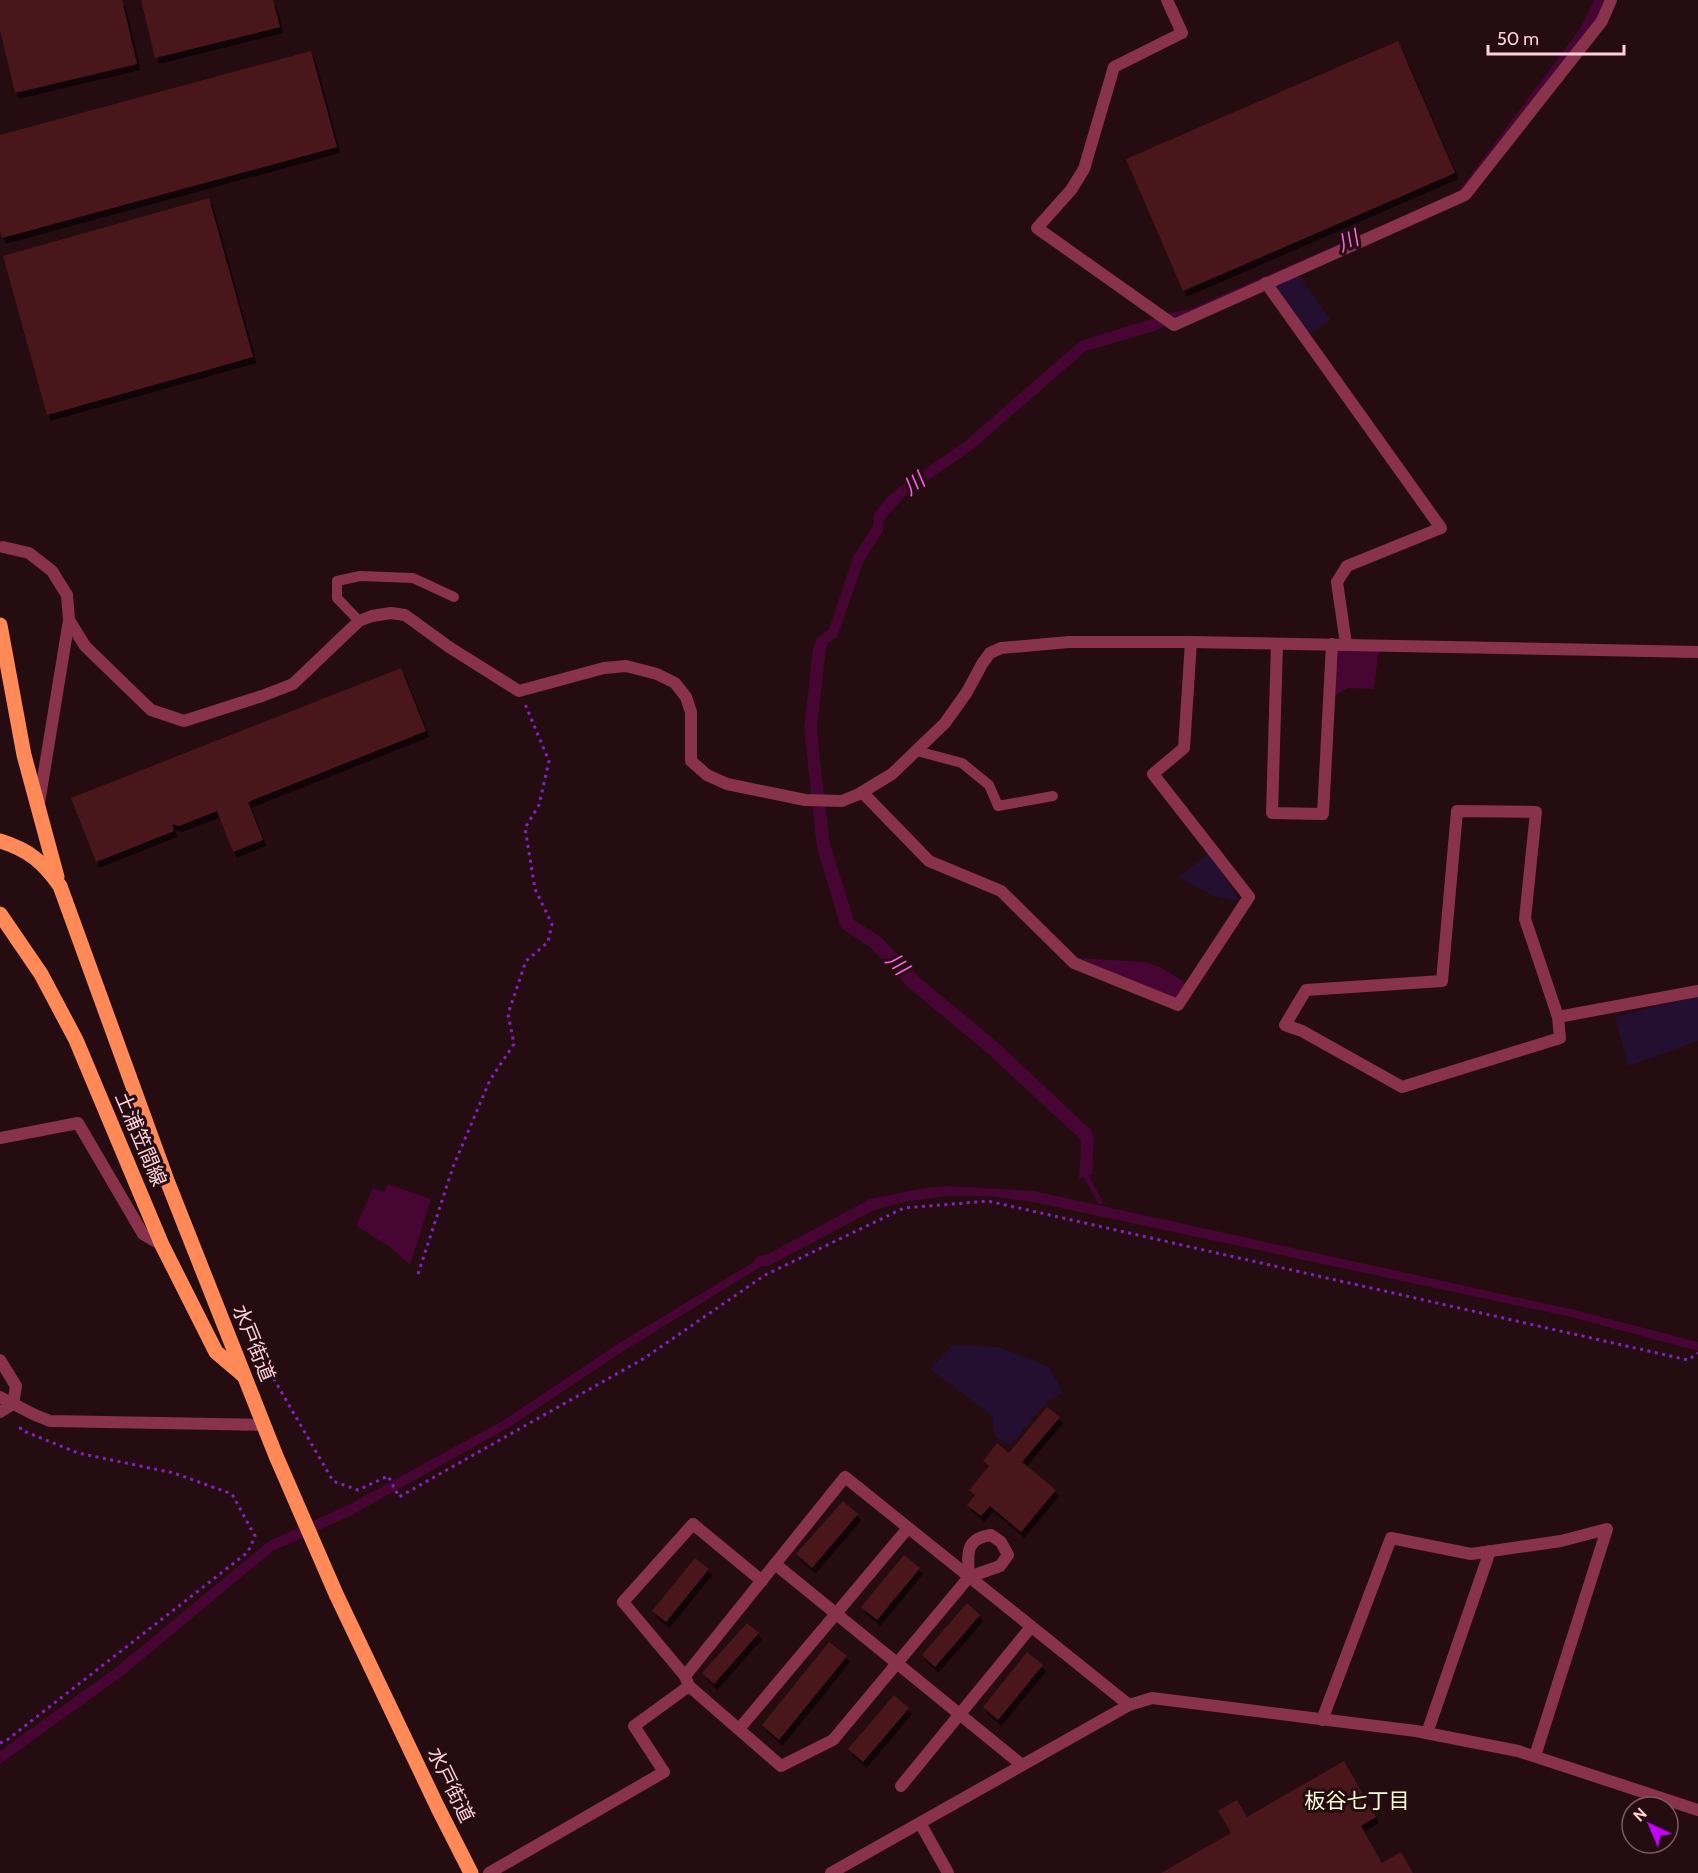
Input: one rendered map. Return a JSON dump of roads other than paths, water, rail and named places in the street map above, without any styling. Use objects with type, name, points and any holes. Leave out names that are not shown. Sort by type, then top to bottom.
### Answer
[{"type":"main road","points":[[0,626],[17,722],[60,886]]},
{"type":"main road","name":"水戸街道","points":[[0,841],[33,856],[46,867],[60,886],[168,1183],[264,1425],[336,1594],[471,1873]]},
{"type":"main road","name":"土浦笠間線","points":[[4,919],[41,974],[76,1040],[162,1245],[216,1352],[246,1377]]},
{"type":"street","points":[[1170,5],[1182,33],[1114,67],[1084,169],[1071,190],[1037,228],[1174,325],[1465,195],[1602,21],[1611,0]]},
{"type":"street","points":[[1266,283],[1441,528],[1347,566],[1337,582],[1346,644]]},
{"type":"street","points":[[3,547],[29,553],[52,571],[68,595],[69,620],[38,808]]},
{"type":"street","points":[[69,620],[85,646],[151,710],[184,721],[293,684],[359,621],[391,613],[405,615],[449,647],[519,691],[604,668],[626,666],[657,674],[675,683],[686,697],[691,712],[691,761],[707,775],[727,784],[805,800],[842,801],[892,774],[917,751],[945,723],[990,653],[1001,648],[1069,642],[1191,642],[1698,652]]},
{"type":"street","points":[[862,792],[928,861],[1001,891],[1074,963],[1178,1005],[1249,897],[1153,774],[1184,748],[1191,642]]},
{"type":"street","points":[[1277,645],[1272,813],[1323,814],[1332,644]]},
{"type":"street","points":[[1457,811],[1536,812],[1525,919],[1558,1017],[1560,1038],[1402,1087],[1302,1030],[1285,1025],[1306,990],[1442,981],[1457,811]]},
{"type":"street","points":[[1558,1017],[1698,991]]},
{"type":"street","points":[[0,1138],[78,1123],[143,1234],[162,1245]]},
{"type":"street","points":[[0,1360],[16,1386],[13,1404],[0,1412]]},
{"type":"street","points":[[0,1397],[51,1421],[264,1425]]},
{"type":"street","points":[[489,1873],[664,1772],[633,1726],[687,1681],[775,1564],[845,1478],[1129,1704]]},
{"type":"street","points":[[762,1581],[693,1524],[623,1602],[687,1681],[781,1766],[833,1740],[969,1577]]},
{"type":"street","points":[[739,1729],[908,1528]]},
{"type":"street","points":[[1322,1720],[1391,1538],[1471,1554],[1561,1541],[1607,1529],[1535,1756]]},
{"type":"street","points":[[1427,1733],[1490,1551]]},
{"type":"street","points":[[775,1564],[1022,1765]]},
{"type":"street","points":[[901,1786],[1031,1627]]},
{"type":"street","points":[[831,1873],[1129,1704],[1152,1698],[1427,1733],[1535,1756],[1698,1810]]},
{"type":"street","points":[[920,1823],[948,1873]]},
{"type":"lane","points":[[359,621],[337,598],[337,581],[360,576],[413,578],[454,597]]},
{"type":"lane","points":[[917,751],[962,763],[989,784],[998,806],[1053,796]]},
{"type":"water","name":"川","points":[[1594,0],[1606,0],[1595,23],[1462,196],[1155,331],[1086,351],[972,450],[906,495],[884,520],[883,531],[863,563],[837,637],[828,643],[817,727],[820,761],[830,844],[854,920],[881,937],[921,979],[994,1039],[1091,1130],[1094,1139],[1092,1174],[1079,1178],[1081,1143],[1079,1138],[987,1053],[910,989],[871,948],[841,928],[817,848],[804,728],[813,648],[817,638],[829,629],[853,557],[873,526],[874,514],[898,488],[964,442],[1080,341],[1190,309],[1458,192],[1580,29]]},
{"type":"water","points":[[1335,648],[1379,648],[1374,689],[1348,688],[1332,697]]},
{"type":"water","points":[[1079,958],[1146,962],[1160,967],[1188,984],[1177,1000]]},
{"type":"water","points":[[388,1184],[431,1199],[410,1265],[390,1247],[356,1226],[373,1188],[384,1192]]},
{"type":"water","points":[[948,1186],[1034,1191],[1575,1310],[1698,1342],[1698,1351],[1571,1317],[1033,1202],[988,1196],[949,1196],[909,1201],[872,1211],[769,1266],[762,1266],[625,1350],[508,1428],[350,1516],[273,1551],[121,1677],[0,1764],[0,1751],[115,1668],[269,1541],[348,1505],[504,1420],[619,1343],[752,1263],[758,1256],[766,1255],[870,1199],[925,1188]]},
{"type":"waterway","name":"川","points":[[1086,1171],[1086,1176],[1100,1202]]},
{"type":"district","name":"板谷七丁目","points":[[1357,1801]]}]
